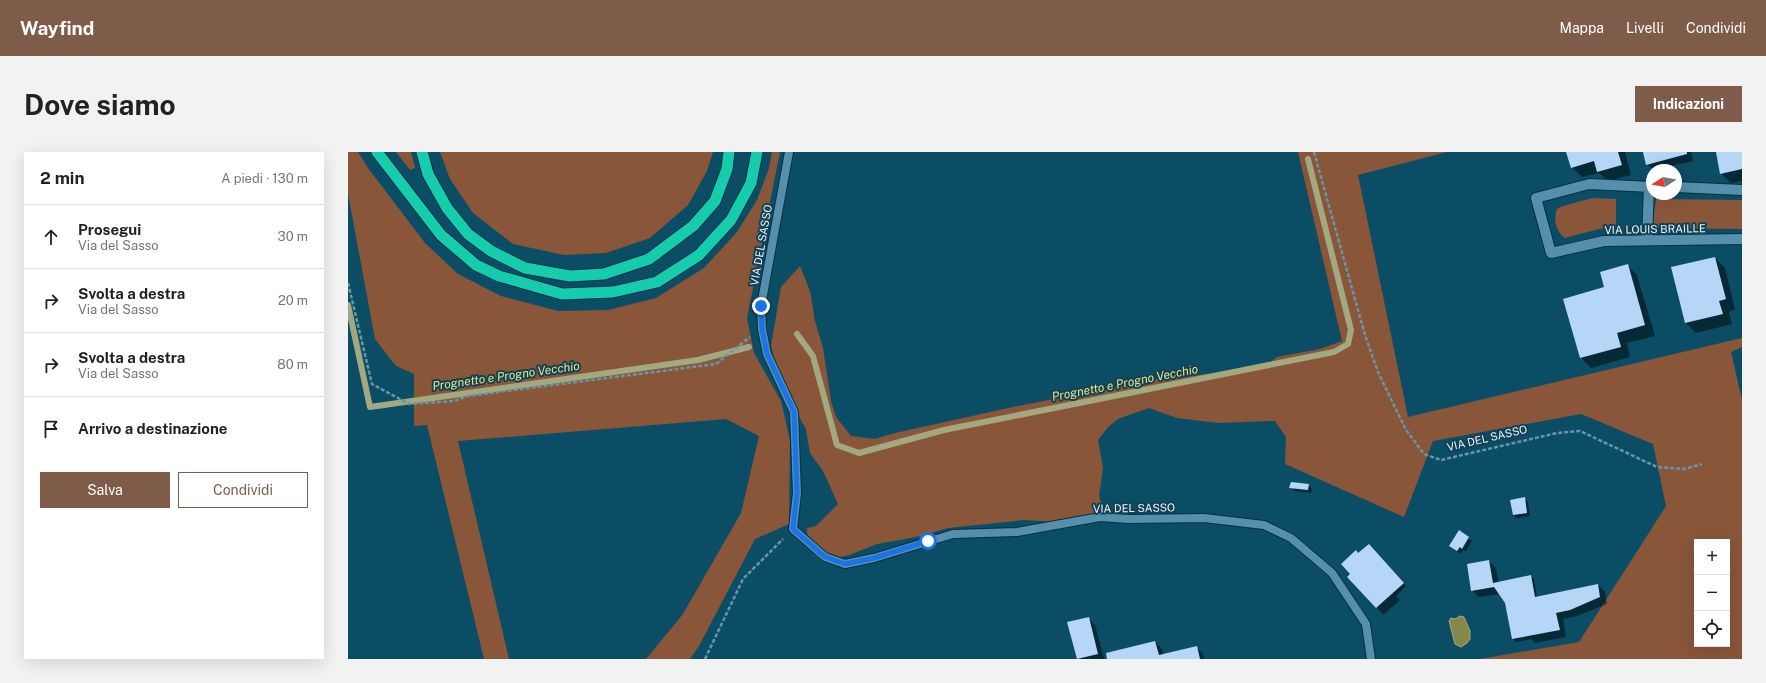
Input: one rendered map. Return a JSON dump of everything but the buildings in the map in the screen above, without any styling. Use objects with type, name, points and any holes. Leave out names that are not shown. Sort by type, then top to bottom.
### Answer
[{"type":"highway","points":[[377,152],[441,235],[476,265],[499,276],[562,294],[613,292],[657,282],[699,255],[731,220],[751,183],[758,152]]},
{"type":"highway","points":[[422,152],[428,174],[447,208],[468,234],[491,251],[525,268],[570,276],[604,274],[649,259],[693,226],[715,201],[727,169],[730,152]]},
{"type":"street","name":"VIA LOUIS BRAILLE","points":[[1646,186],[1589,184],[1536,198],[1551,253],[1604,241],[1742,239]]},
{"type":"street","points":[[1682,187],[1742,190]]},
{"type":"street","points":[[1646,240],[1649,200]]},
{"type":"lane","name":"VIA DEL SASSO","points":[[789,152],[761,306],[762,329],[767,354],[794,412],[797,493],[793,529],[825,557],[845,564],[874,558],[953,534],[1017,532],[1100,517],[1128,519],[1204,518],[1264,525],[1291,538],[1332,573],[1366,624],[1371,659]]},
{"type":"path","name":"VIA DEL SASSO","points":[[1314,152],[1365,335],[1378,372],[1406,430],[1424,454],[1441,460],[1557,434],[1580,431],[1657,467],[1684,469],[1702,464]]},
{"type":"path","points":[[348,283],[372,384],[409,404],[454,400],[468,396],[716,364],[762,329]]},
{"type":"path","points":[[705,659],[743,579],[793,529]]},
{"type":"shaded area","points":[[348,152],[358,152],[368,168],[425,243],[458,274],[501,296],[558,311],[608,310],[656,298],[704,268],[737,232],[757,200],[769,168],[772,152],[780,152],[747,318],[754,353],[781,401],[790,440],[789,524],[755,539],[699,646],[690,659],[646,659],[683,614],[741,513],[759,436],[726,419],[458,441],[509,659],[484,659],[427,425],[414,426],[414,374],[396,366],[375,339],[348,194]]},
{"type":"shaded area","points":[[396,152],[411,152],[415,168],[410,170]]},
{"type":"shaded area","points":[[440,152],[713,152],[707,171],[688,205],[650,238],[606,253],[564,255],[513,244],[473,213],[450,179]]},
{"type":"shaded area","points":[[1298,152],[1447,152],[1358,175],[1408,417],[1742,338],[1742,347],[1731,352],[1742,400],[1742,659],[1480,659],[1579,642],[1666,506],[1653,444],[1581,414],[1433,441],[1404,517],[1285,464],[1286,437],[1275,421],[1218,423],[1177,418],[1149,408],[1118,419],[1108,427],[1098,440],[1103,468],[1099,496],[1102,506],[1091,517],[1057,522],[1024,520],[948,528],[921,536],[877,544],[849,555],[822,561],[814,554],[810,547],[807,528],[816,526],[838,504],[823,471],[810,453],[806,429],[797,413],[793,400],[776,365],[771,346],[781,287],[800,266],[810,291],[815,321],[823,348],[831,401],[836,417],[851,436],[875,439],[895,433],[1013,407],[1155,379],[1248,370],[1268,364],[1277,357],[1320,349],[1342,341]]},
{"type":"shaded area","points":[[1592,198],[1616,199],[1616,228],[1599,229],[1565,238],[1557,229],[1555,217],[1557,209]]},
{"type":"shaded area","points":[[1656,200],[1742,200],[1742,229],[1652,228]]},
{"type":"shaded area","points":[[1460,616],[1464,617],[1470,631],[1470,639],[1461,647],[1455,644],[1449,621],[1451,618],[1455,619]]},
{"type":"waterway","name":"Prognetto e Progno Vecchio","points":[[797,334],[813,356],[837,445],[859,453],[944,430],[1334,352],[1348,344],[1351,330],[1308,159]]},
{"type":"waterway","name":"Prognetto e Progno Vecchio","points":[[348,305],[370,407],[698,360],[749,347]]},
{"type":"route","points":[[761,306],[762,329],[767,354],[794,412],[797,493],[793,529],[816,551],[825,557],[845,564],[874,558],[928,541]]}]
